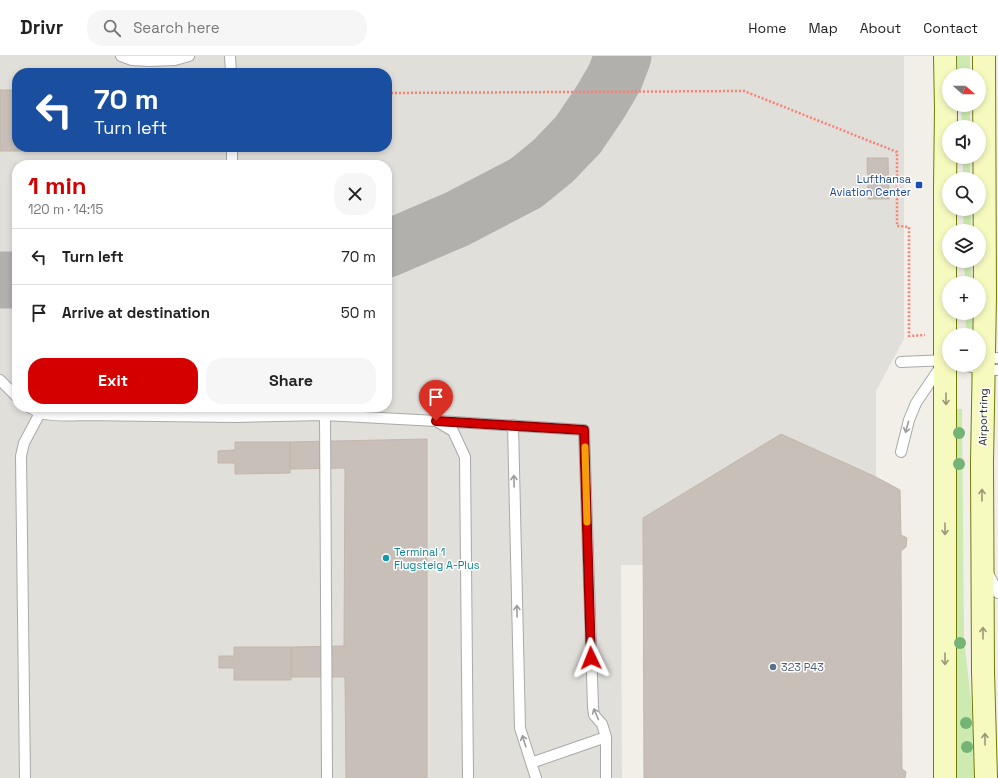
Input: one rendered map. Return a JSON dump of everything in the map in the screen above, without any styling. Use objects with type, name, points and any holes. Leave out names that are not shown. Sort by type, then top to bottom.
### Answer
[{"type":"street","points":[[946,56],[946,328]]},
{"type":"street","name":"Airportring","points":[[984,56],[989,301],[989,363],[982,462],[983,672],[986,778]]},
{"type":"street","points":[[945,778],[952,372]]},
{"type":"lane","points":[[121,56],[132,60],[149,61],[175,60],[189,56]]},
{"type":"lane","points":[[230,56],[231,68]]},
{"type":"lane","points":[[901,362],[942,361]]},
{"type":"lane","points":[[901,452],[909,420],[916,403],[943,372]]},
{"type":"lane","points":[[0,380],[12,392]]},
{"type":"lane","points":[[25,778],[21,456],[24,443],[40,413],[63,416],[235,412],[325,415],[584,430],[593,707],[594,715],[602,724],[606,737],[606,778]]},
{"type":"lane","points":[[325,415],[327,778]]},
{"type":"lane","points":[[436,421],[453,430],[465,457],[468,778]]},
{"type":"lane","points":[[513,425],[520,728],[536,778]]},
{"type":"lane","points":[[983,562],[998,593]]},
{"type":"lane","points":[[531,763],[606,737]]},
{"type":"path","points":[[392,93],[744,91],[897,152],[897,226],[909,227],[909,336],[942,336]]},
{"type":"shaded area","points":[[0,56],[904,56],[904,339],[876,391],[876,477],[781,434],[643,518],[643,565],[621,565],[622,778],[0,778]]},
{"type":"green space","points":[[957,56],[970,56],[970,68],[958,68]]},
{"type":"green space","points":[[961,112],[970,112],[970,120],[962,120]]},
{"type":"green space","points":[[963,164],[970,164],[970,172],[963,172]]},
{"type":"green space","points":[[963,216],[971,216],[971,224],[964,224]]},
{"type":"green space","points":[[964,268],[971,268],[972,276],[965,276]]},
{"type":"green space","points":[[966,320],[972,320],[972,328],[966,327]]},
{"type":"green space","points":[[954,409],[962,409],[964,637],[972,710],[975,778],[953,778]]},
{"type":"building","points":[[0,90],[12,90],[12,151],[0,151]]},
{"type":"building","points":[[867,158],[888,158],[889,199],[868,199]]},
{"type":"building","name":"323 P43","points":[[781,434],[876,477],[900,490],[901,535],[907,538],[906,547],[901,551],[902,769],[906,772],[905,778],[644,778],[643,518]]},
{"type":"building","name":"Terminal 1 Flugsteig A-Plus","points":[[427,439],[427,778],[346,778],[345,677],[291,677],[291,647],[344,646],[345,468],[290,469],[290,442]]},
{"type":"building","points":[[235,442],[290,442],[290,473],[235,474],[235,463],[218,463],[218,451],[235,450]]},
{"type":"building","points":[[234,647],[291,647],[291,680],[234,680],[234,668],[219,668],[219,656],[234,656]]},
{"type":"taxiway","points":[[392,247],[457,219],[526,183],[553,161],[578,135],[601,101],[615,77],[623,56]]},
{"type":"taxiway","points":[[0,280],[12,280]]},
{"type":"slow traffic","points":[[585,447],[587,522]]},
{"type":"place","name":"Lufthansa Aviation Center","points":[[919,185]]},
{"type":"place","name":"Terminal 1 Flugsteig A-Plus","points":[[386,558]]},
{"type":"place","name":"323 P43","points":[[773,667]]},
{"type":"route","points":[[436,421],[584,430],[591,658]]}]
